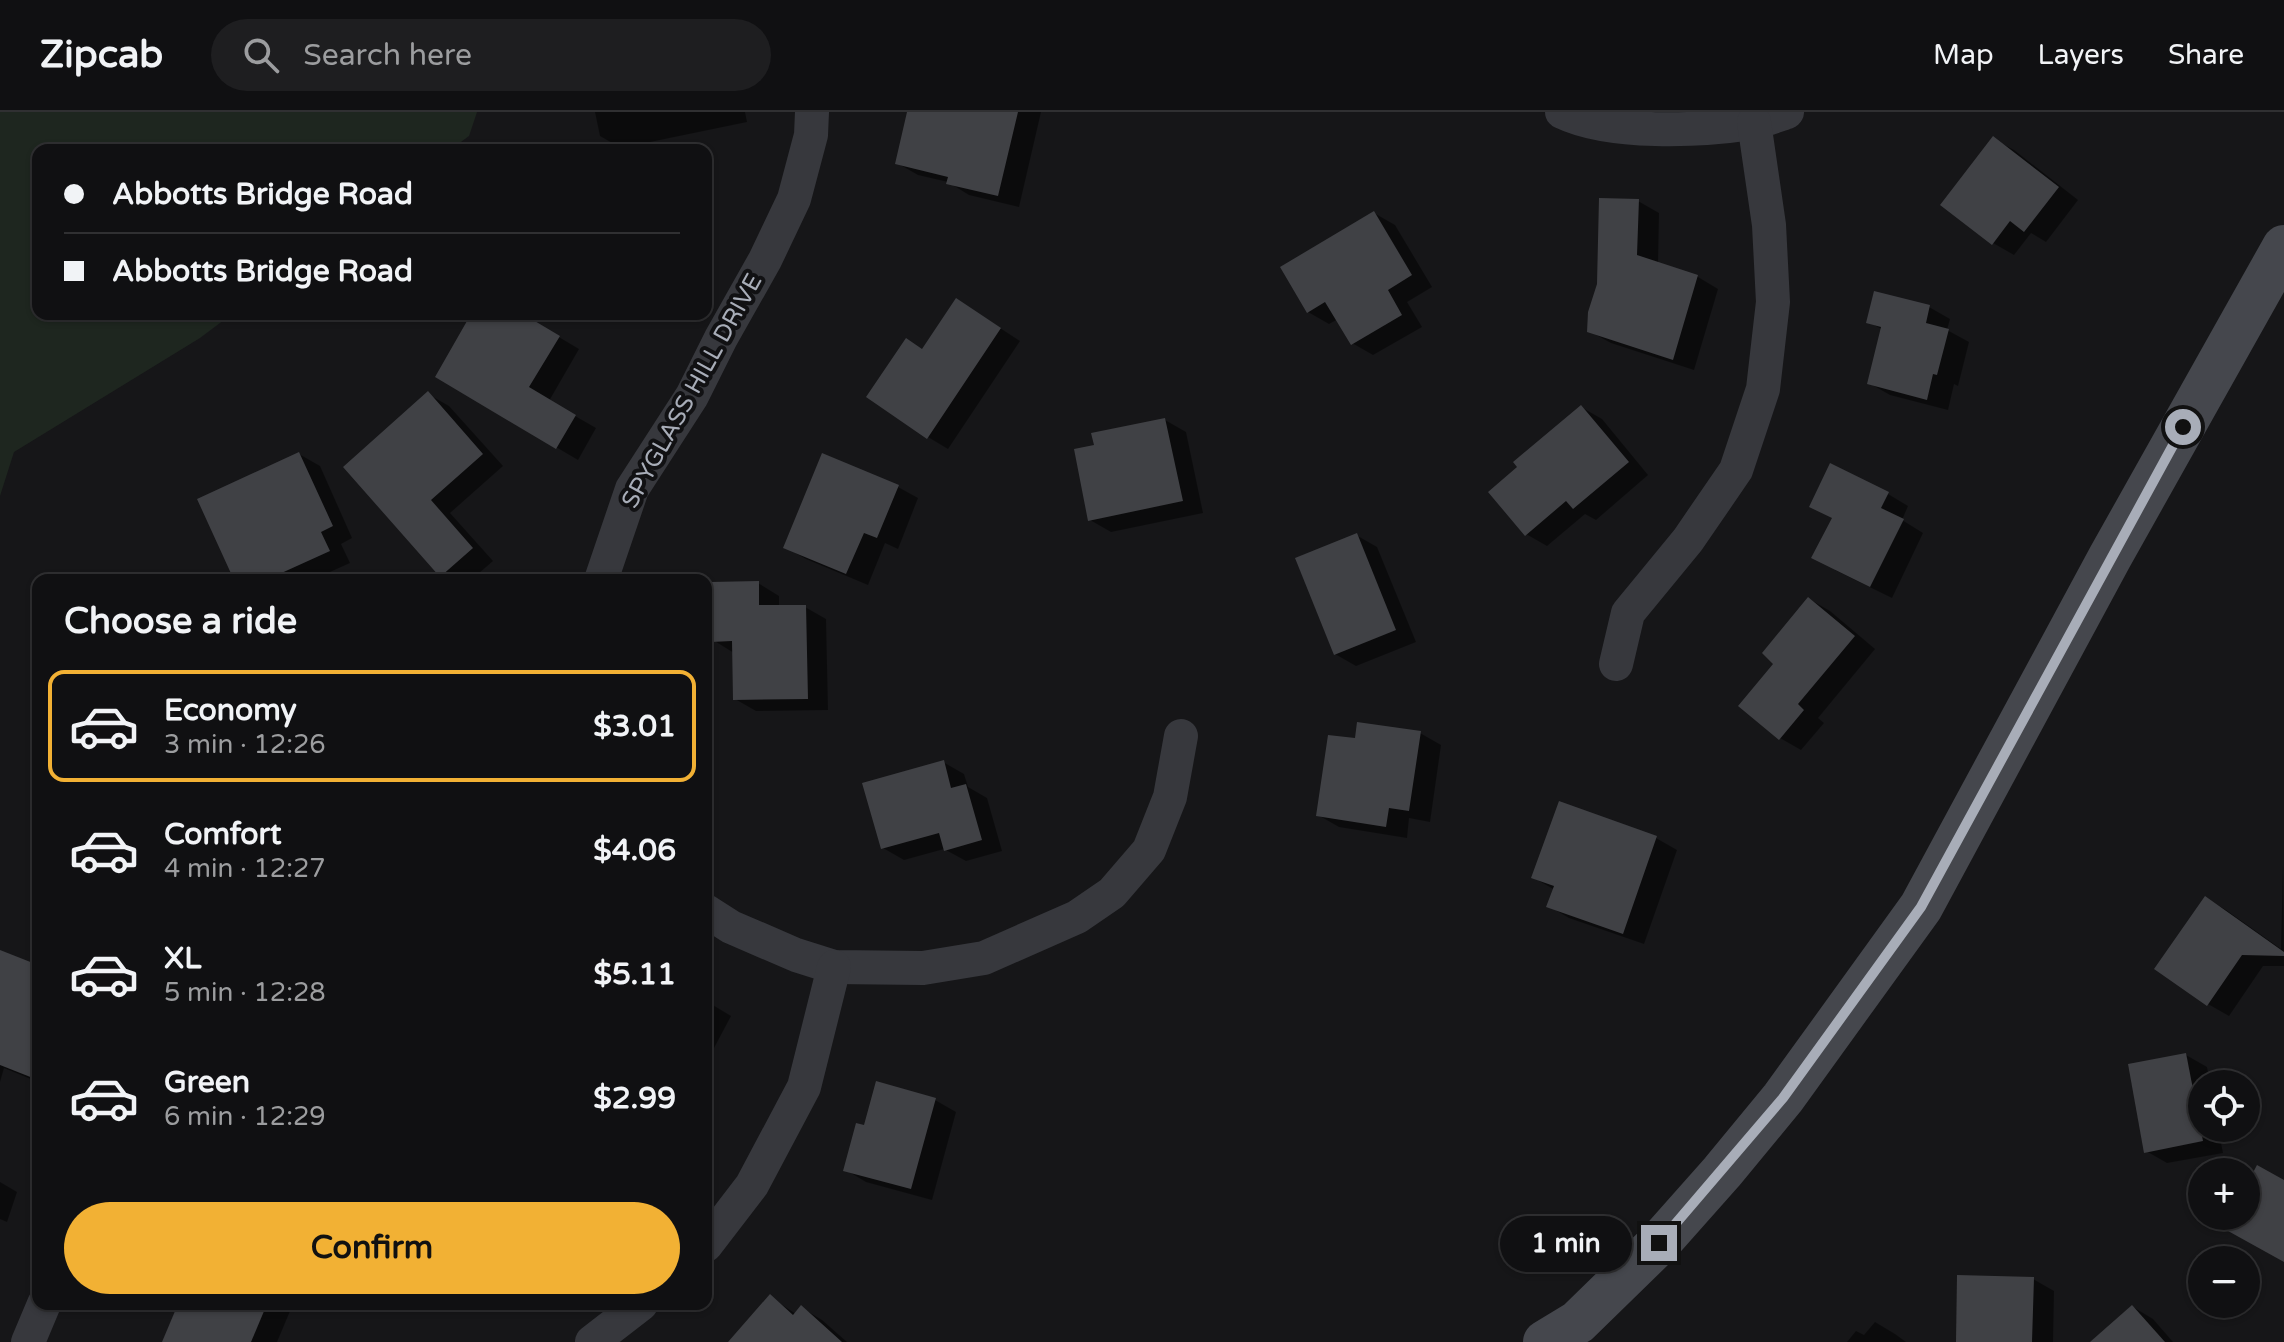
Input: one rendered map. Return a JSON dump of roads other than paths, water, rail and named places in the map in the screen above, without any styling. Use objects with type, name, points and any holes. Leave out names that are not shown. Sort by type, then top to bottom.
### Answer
[{"type":"main road","points":[[1569,1335],[1659,1243],[1763,1123],[1921,907],[2110,557],[2284,247]]},
{"type":"street","name":"SPYGLASS HILL DRIVE","points":[[603,574],[632,489],[692,396],[794,199],[811,135],[812,112]]},
{"type":"street","points":[[1562,112],[1578,120],[1634,127],[1697,129],[1754,122],[1787,112]]},
{"type":"street","points":[[1616,664],[1628,613],[1688,540],[1736,470],[1763,389],[1773,302],[1769,225],[1754,122]]},
{"type":"street","points":[[712,914],[744,933],[834,967],[923,968],[984,958],[1077,917],[1112,893],[1149,850],[1170,797],[1181,736]]},
{"type":"street","points":[[712,1237],[752,1185],[804,1087],[834,967]]},
{"type":"street","points":[[28,1342],[41,1310]]},
{"type":"street","points":[[592,1342],[633,1310]]}]
